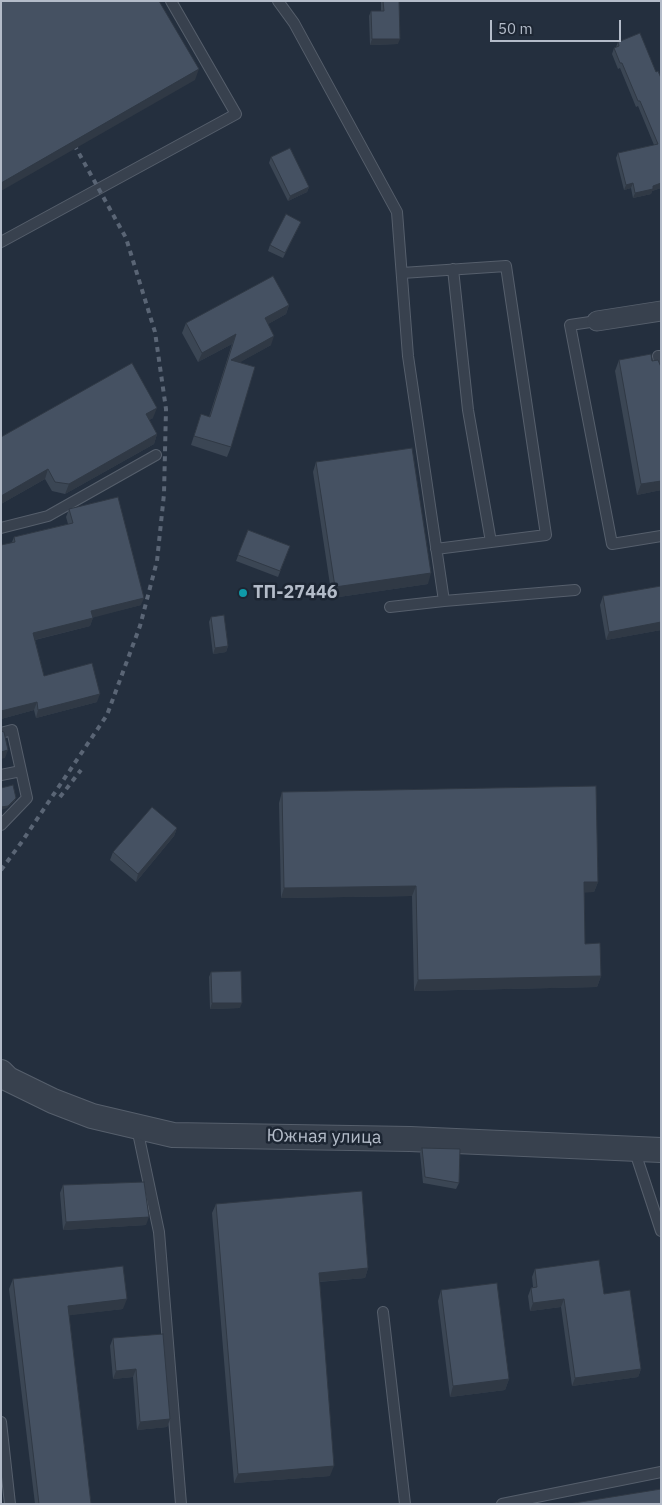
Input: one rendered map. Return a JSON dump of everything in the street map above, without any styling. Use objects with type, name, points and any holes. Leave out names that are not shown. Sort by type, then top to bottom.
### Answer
[{"type":"street","points":[[597,321],[661,311]]},
{"type":"street","name":"Южная улица","points":[[1,1072],[8,1079],[53,1101],[92,1116],[174,1135],[410,1138],[661,1150]]},
{"type":"lane","points":[[1,242],[236,114],[171,1]]},
{"type":"lane","points":[[278,1],[294,23],[397,212],[408,356],[444,601]]},
{"type":"lane","points":[[402,273],[506,266],[546,534],[436,549]]},
{"type":"lane","points":[[453,269],[468,410],[491,542]]},
{"type":"lane","points":[[597,321],[570,325],[612,544],[661,536]]},
{"type":"lane","points":[[661,356],[658,356],[661,372]]},
{"type":"lane","points":[[1,528],[48,516],[156,455]]},
{"type":"lane","points":[[390,607],[575,590]]},
{"type":"lane","points":[[1,733],[12,730],[26,798],[1,825]]},
{"type":"lane","points":[[1,775],[21,771]]},
{"type":"lane","points":[[136,1126],[159,1232],[181,1504]]},
{"type":"lane","points":[[634,1148],[661,1232]]},
{"type":"lane","points":[[383,1312],[405,1504]]},
{"type":"lane","points":[[1,1422],[10,1504]]},
{"type":"lane","points":[[502,1504],[661,1472]]},
{"type":"building","points":[[1,1],[159,1],[199,69],[1,183]]},
{"type":"building","points":[[383,1],[399,1],[400,39],[372,39],[371,11],[384,11]]},
{"type":"building","points":[[640,33],[656,72],[658,71],[661,78],[661,183],[653,186],[653,189],[635,193],[633,183],[626,185],[618,153],[658,144],[640,101],[638,101],[614,48],[619,46],[618,42]]},
{"type":"building","points":[[290,148],[309,187],[290,196],[271,157]]},
{"type":"building","points":[[286,214],[301,222],[285,253],[270,245]]},
{"type":"building","points":[[273,276],[289,305],[265,318],[274,336],[231,360],[255,367],[231,447],[194,436],[201,414],[210,417],[236,334],[202,353],[186,323]]},
{"type":"building","points":[[651,354],[652,361],[658,360],[661,367],[661,481],[641,484],[619,360]]},
{"type":"building","points":[[132,363],[157,408],[146,414],[157,434],[69,484],[55,482],[48,469],[1,496],[1,437]]},
{"type":"building","points":[[412,448],[431,573],[335,587],[316,462]]},
{"type":"building","points":[[118,497],[144,598],[91,611],[93,618],[33,633],[44,676],[92,663],[100,694],[38,710],[37,702],[1,711],[1,545],[15,542],[14,537],[73,523],[69,509]]},
{"type":"building","points":[[248,530],[290,546],[280,571],[238,555]]},
{"type":"building","points":[[661,586],[661,622],[609,632],[603,596]]},
{"type":"building","points":[[224,615],[228,646],[215,648],[211,617]]},
{"type":"building","points":[[1,731],[4,732],[8,750],[1,752]]},
{"type":"building","points":[[13,785],[16,798],[8,806],[1,807],[1,788]]},
{"type":"building","points":[[596,786],[598,882],[584,882],[585,944],[600,943],[601,976],[418,980],[416,886],[284,888],[282,792]]},
{"type":"building","points":[[152,807],[177,828],[138,874],[113,852]]},
{"type":"building","points":[[241,971],[242,1003],[212,1003],[211,972]]},
{"type":"building","points":[[422,1148],[460,1149],[459,1183],[425,1177]]},
{"type":"building","points":[[144,1182],[149,1217],[66,1222],[63,1185]]},
{"type":"building","points":[[362,1191],[368,1268],[319,1273],[334,1466],[238,1474],[216,1204]]},
{"type":"building","points":[[599,1260],[604,1294],[630,1290],[641,1369],[575,1378],[564,1299],[533,1303],[531,1288],[537,1287],[535,1269]]},
{"type":"building","points":[[123,1266],[127,1299],[68,1306],[91,1504],[39,1504],[13,1279]]},
{"type":"building","points":[[497,1283],[509,1379],[453,1386],[441,1290]]},
{"type":"building","points":[[163,1334],[170,1419],[140,1422],[136,1369],[116,1371],[113,1338]]},
{"type":"building","points":[[661,1489],[661,1504],[568,1504]]},
{"type":"railway","points":[[1,870],[107,715],[140,626],[157,561],[164,494],[166,409],[155,332],[126,238],[76,148]]},
{"type":"railway","points":[[60,797],[81,770]]},
{"type":"place","name":"ТП-27446","points":[[243,593]]}]
